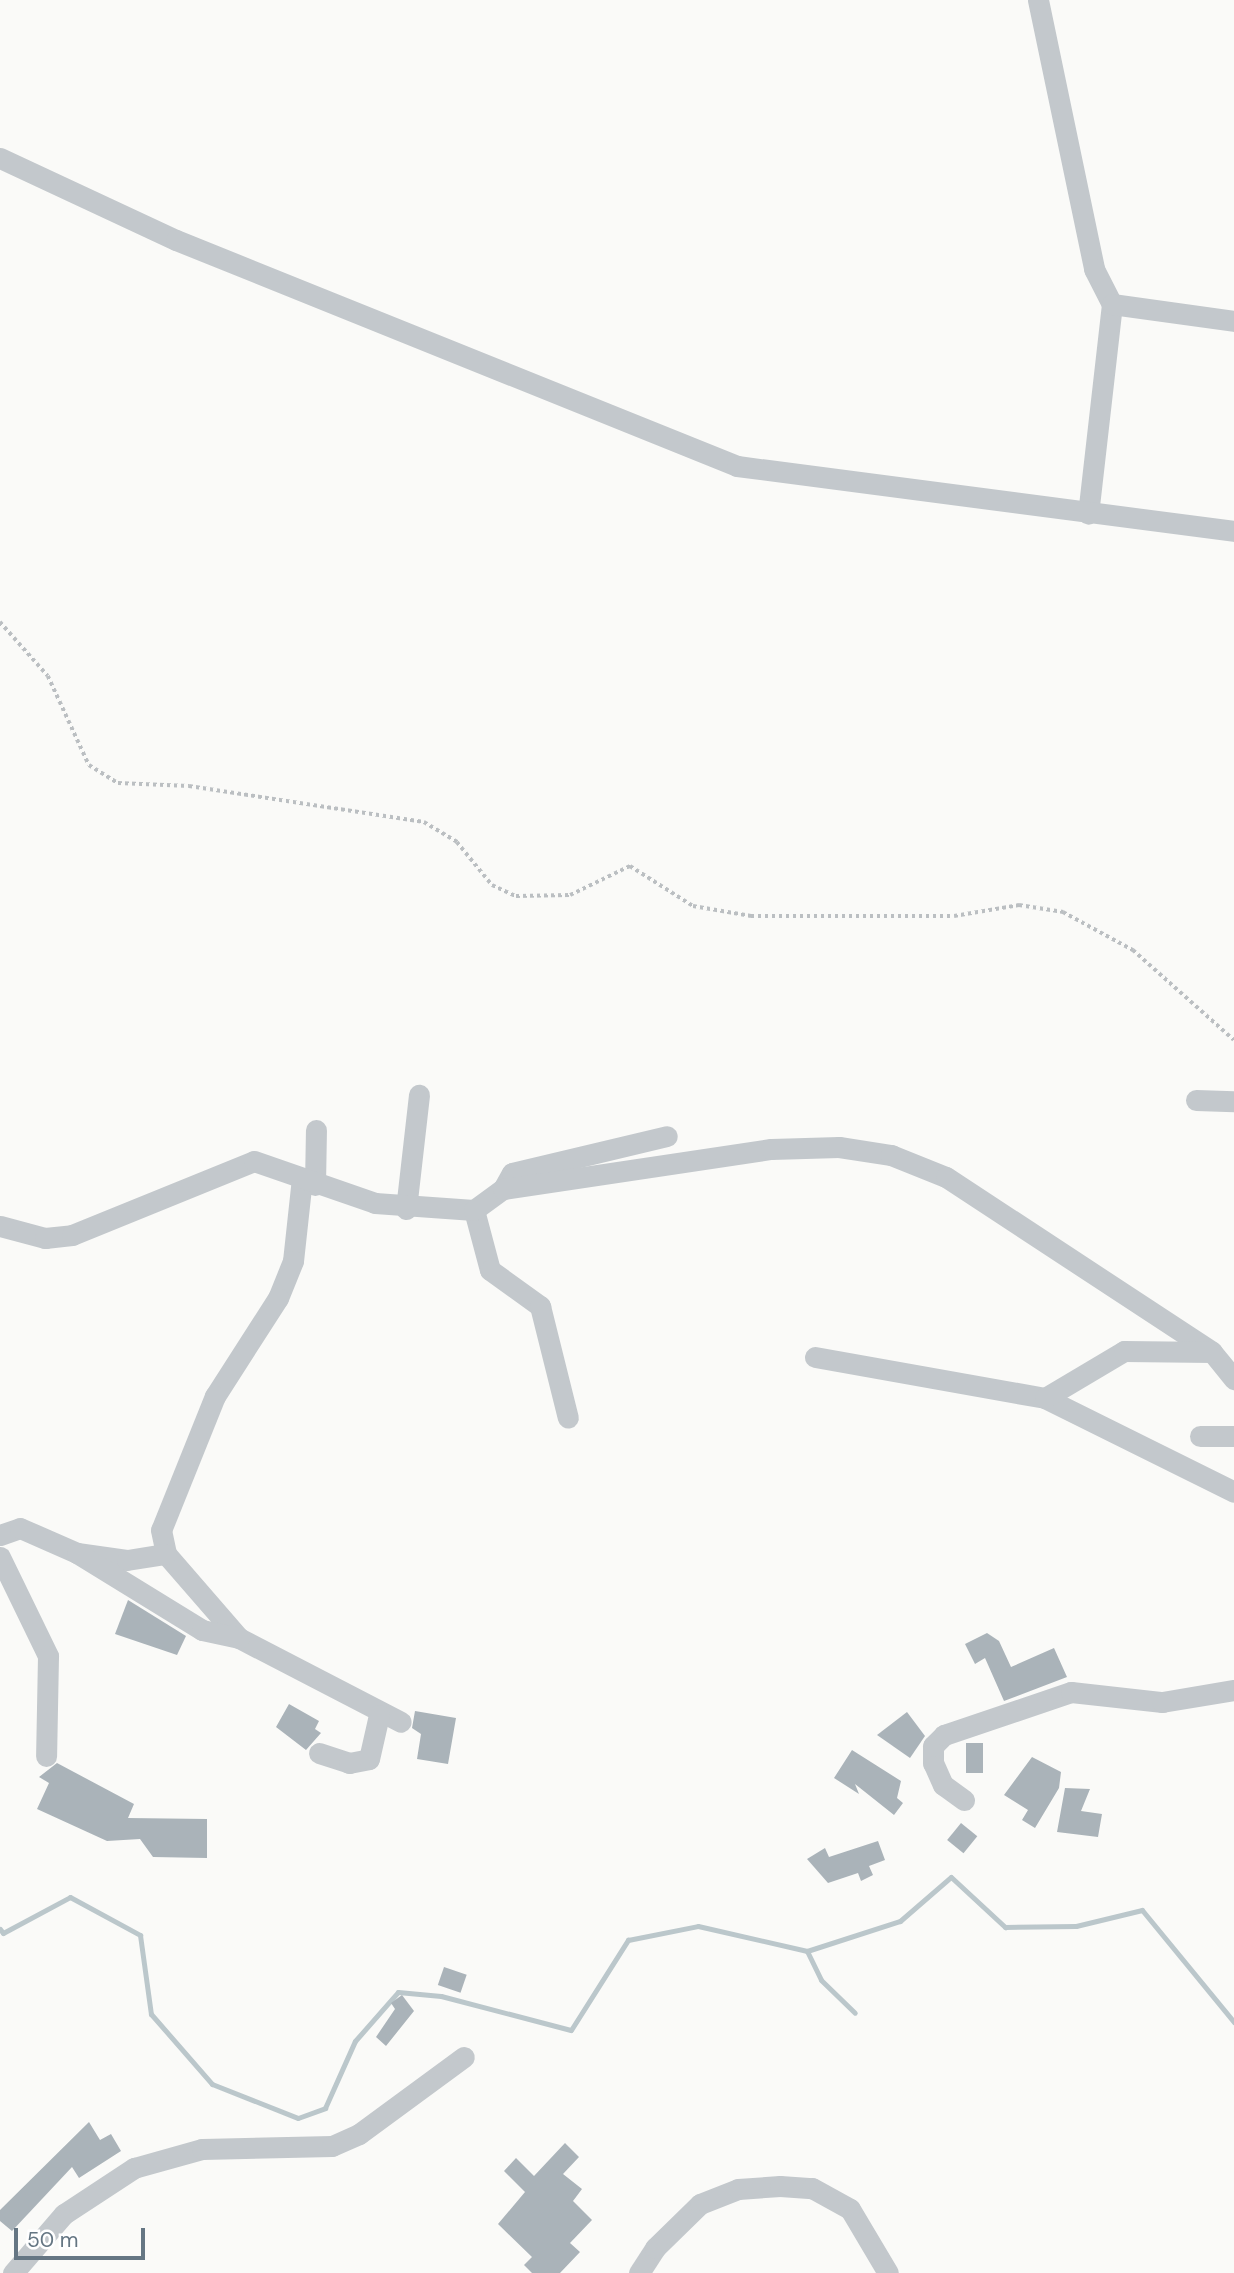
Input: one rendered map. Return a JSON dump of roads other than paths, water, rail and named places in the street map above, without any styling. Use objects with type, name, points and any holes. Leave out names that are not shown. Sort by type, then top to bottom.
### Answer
[{"type":"street","points":[[1038,0],[1094,269],[1112,304],[1088,513]]},
{"type":"street","points":[[0,159],[176,240],[737,466],[1234,531]]},
{"type":"street","points":[[1112,304],[1234,321]]},
{"type":"street","points":[[406,1209],[419,1095]]},
{"type":"street","points":[[1196,1100],[1234,1101]]},
{"type":"street","points":[[239,1638],[166,1554],[161,1530],[169,1504],[215,1396],[278,1298],[293,1261],[316,1130]]},
{"type":"street","points":[[0,1226],[45,1238],[72,1235],[236,1164],[275,1163],[308,1182],[406,1209],[474,1210],[503,1189],[512,1173],[667,1136]]},
{"type":"street","points":[[503,1189],[771,1149],[839,1147],[891,1155],[946,1177],[1212,1352],[1234,1379]]},
{"type":"street","points":[[474,1210],[490,1270],[540,1306],[568,1418]]},
{"type":"street","points":[[1045,1398],[1124,1351],[1212,1352]]},
{"type":"street","points":[[815,1357],[1045,1398],[1234,1492]]},
{"type":"street","points":[[1200,1436],[1234,1436]]},
{"type":"street","points":[[0,1535],[20,1528],[77,1553],[202,1630],[239,1638],[379,1715],[401,1722]]},
{"type":"street","points":[[77,1553],[127,1560],[166,1554]]},
{"type":"street","points":[[0,1557],[48,1656],[46,1756]]},
{"type":"street","points":[[964,1800],[943,1785],[933,1763],[933,1746],[944,1735],[1072,1692],[1162,1702],[1234,1690]]},
{"type":"street","points":[[319,1753],[349,1763],[369,1759],[379,1715]]},
{"type":"street","points":[[13,2273],[64,2214],[134,2168],[202,2149],[332,2146],[359,2134],[464,2057]]},
{"type":"street","points":[[639,2273],[655,2248],[700,2204],[738,2189],[780,2186],[812,2188],[850,2209],[888,2273]]},
{"type":"waterway","points":[[807,1951],[900,1921],[951,1877],[1005,1927],[1076,1926],[1142,1910],[1234,2022]]},
{"type":"waterway","points":[[0,1929],[3,1933],[70,1897],[140,1935],[151,2014],[212,2084],[298,2118],[325,2108],[355,2041],[398,1992],[441,1996],[571,2030],[628,1940],[698,1926],[807,1951],[821,1980],[855,2013]]}]
